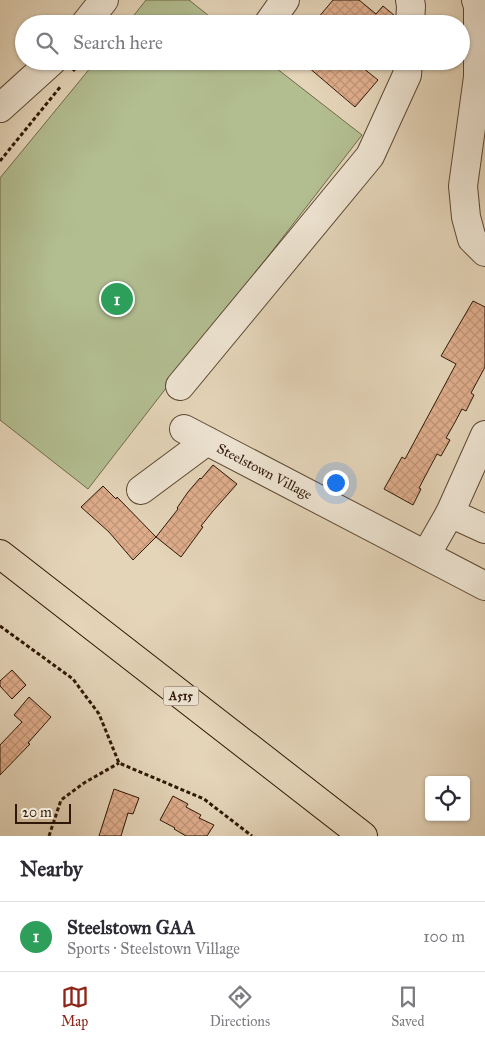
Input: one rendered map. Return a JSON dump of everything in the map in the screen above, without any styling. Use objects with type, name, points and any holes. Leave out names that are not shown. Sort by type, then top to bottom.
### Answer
[{"type":"highway","name":"A515","points":[[0,554],[363,836]]},
{"type":"street","points":[[92,15],[104,0]]},
{"type":"street","points":[[274,15],[285,0]]},
{"type":"street","points":[[410,0],[410,15]]},
{"type":"street","points":[[476,0],[478,6],[478,77],[463,186],[466,218],[472,239],[485,252]]},
{"type":"street","points":[[180,386],[370,156],[407,75],[407,70]]},
{"type":"street","points":[[0,108],[61,74]]},
{"type":"street","name":"Steelstown Village","points":[[141,490],[196,435],[485,586]]},
{"type":"street","points":[[426,555],[450,513],[485,435]]},
{"type":"street","points":[[450,513],[485,529]]},
{"type":"path","points":[[0,161],[61,74]]},
{"type":"path","points":[[0,626],[73,678],[100,714],[118,763],[204,799],[252,836]]},
{"type":"path","points":[[49,836],[61,800],[118,763]]},
{"type":"green space","points":[[146,0],[189,0],[208,15],[134,15]]},
{"type":"green space","points":[[89,70],[279,70],[362,135],[88,489],[0,420],[0,178]]},
{"type":"building","points":[[333,0],[359,0],[376,14],[383,6],[394,15],[320,15]]},
{"type":"building","points":[[312,70],[366,70],[378,80],[355,107]]},
{"type":"building","points":[[473,301],[485,307],[485,367],[471,393],[474,395],[466,411],[462,409],[446,438],[450,440],[441,456],[437,454],[419,488],[421,489],[413,505],[384,489],[402,457],[405,459],[456,364],[441,356]]},
{"type":"building","points":[[213,465],[237,484],[201,526],[203,527],[181,557],[156,537],[178,509],[188,492]]},
{"type":"building","points":[[103,486],[116,499],[117,497],[156,537],[133,560],[109,532],[81,507]]},
{"type":"building","points":[[12,670],[26,685],[12,699],[0,686],[0,681]]},
{"type":"building","points":[[29,697],[51,717],[28,743],[30,744],[0,775],[0,745],[22,722],[14,715]]},
{"type":"building","points":[[114,789],[139,798],[133,814],[128,813],[121,836],[99,836]]},
{"type":"building","points":[[173,796],[188,804],[186,807],[201,815],[199,818],[214,825],[207,836],[186,836],[160,820]]},
{"type":"place","name":"Steelstown GAA","points":[[117,299]]}]
